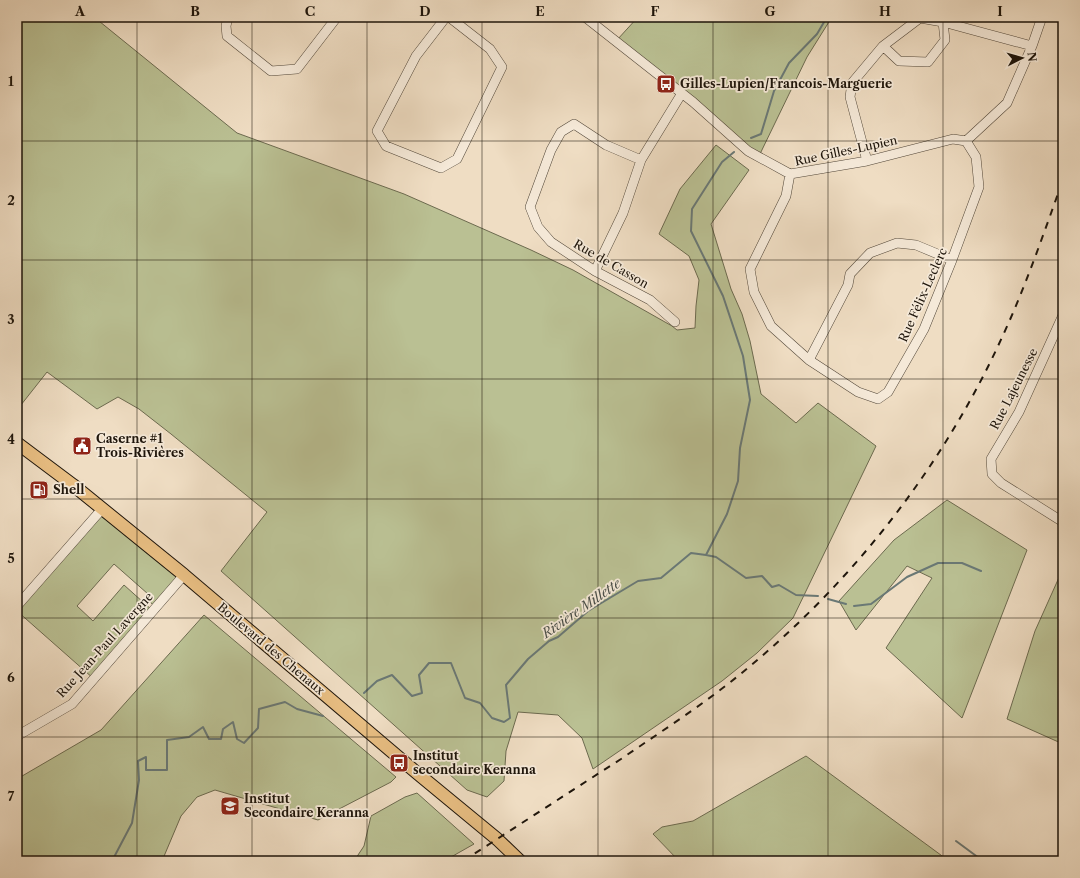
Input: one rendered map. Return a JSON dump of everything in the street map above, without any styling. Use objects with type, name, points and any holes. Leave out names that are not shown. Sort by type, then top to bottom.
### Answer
[{"type":"main road","name":"Boulevard des Chenaux","points":[[17,443],[73,485],[184,575],[497,839],[520,861]]},
{"type":"street","points":[[228,17],[226,26],[227,36],[271,71],[297,70],[337,17]]},
{"type":"street","points":[[446,17],[416,56],[377,131],[386,146],[441,168],[457,159],[502,66],[490,49],[449,17]]},
{"type":"street","name":"Rue Gilles-Lupien","points":[[585,17],[682,93],[748,151],[790,174],[867,161],[953,139],[966,141]]},
{"type":"street","points":[[966,141],[1007,103],[1032,46],[1042,17]]},
{"type":"street","points":[[867,161],[850,97],[852,83],[883,46],[920,18],[943,22],[1032,46]]},
{"type":"street","points":[[883,46],[899,60],[928,62],[945,40],[943,22]]},
{"type":"street","points":[[595,271],[623,213],[641,160],[682,93]]},
{"type":"street","name":"Rue de Casson","points":[[641,160],[606,146],[574,124],[561,132],[551,150],[530,207],[538,227],[551,242],[595,271],[650,300],[675,322]]},
{"type":"street","name":"Rue Félix-Leclerc","points":[[790,174],[786,196],[750,269],[754,292],[771,326],[809,360],[858,392],[878,399],[888,392],[924,329],[979,187],[976,157],[966,141]]},
{"type":"street","points":[[809,360],[848,285],[850,274],[870,253],[897,243],[916,245],[952,260]]},
{"type":"street","name":"Rue Lajeunesse","points":[[1063,315],[1019,412],[991,459],[992,474],[1002,483],[1063,522]]},
{"type":"street","points":[[17,606],[102,509]]},
{"type":"street","name":"Rue Jean-Paul Lavergne","points":[[17,736],[72,704],[184,575]]},
{"type":"green space","points":[[17,17],[94,17],[237,133],[404,194],[531,250],[573,270],[677,330],[695,328],[699,280],[689,256],[659,234],[680,189],[716,145],[749,170],[711,224],[731,289],[742,314],[750,341],[761,394],[796,423],[818,403],[876,446],[793,618],[757,653],[722,681],[593,769],[582,738],[558,715],[518,712],[506,751],[504,781],[487,797],[467,790],[221,571],[267,512],[139,409],[118,397],[97,409],[47,372],[17,410]]},
{"type":"green space","points":[[638,17],[832,17],[807,57],[759,156],[617,40]]},
{"type":"green space","points":[[947,500],[1027,550],[962,718],[886,648],[932,578],[907,566],[856,630],[839,601],[894,540]]},
{"type":"green space","points":[[102,509],[184,575],[156,607],[145,598],[148,594],[114,564],[77,606],[93,621],[124,585],[153,611],[94,679],[17,611],[17,606]]},
{"type":"green space","points":[[1061,573],[1063,574],[1063,744],[1007,719],[1035,631]]},
{"type":"green space","points":[[204,615],[396,777],[391,782],[318,820],[215,790],[197,797],[181,816],[162,861],[17,861],[17,779],[101,730]]},
{"type":"green space","points":[[806,756],[949,861],[679,861],[653,834],[662,827],[693,821]]},
{"type":"green space","points":[[417,793],[474,844],[444,861],[354,861],[364,846],[371,816],[405,797]]},
{"type":"waterway","name":"Rivière Millette","points":[[751,138],[761,134],[774,91],[789,63],[817,34],[827,17]]},
{"type":"waterway","name":"Rivière Millette","points":[[364,693],[377,681],[392,675],[412,696],[422,693],[419,675],[429,663],[451,663],[465,698],[480,703],[492,718],[504,722],[510,718],[506,685],[528,659],[549,641],[558,637],[588,611],[638,581],[661,578],[691,553],[706,555],[727,514],[738,481],[740,448],[750,400],[743,356],[723,296],[691,231],[692,209],[722,162],[734,152]]},
{"type":"waterway","points":[[706,555],[716,557],[746,578],[762,576],[772,587],[779,585],[796,595],[818,596]]},
{"type":"waterway","points":[[854,606],[871,604],[907,577],[938,563],[962,563],[981,571]]},
{"type":"waterway","points":[[828,599],[846,604]]},
{"type":"waterway","name":"Rivière Millette","points":[[112,861],[132,823],[139,780],[138,761],[146,757],[146,770],[167,770],[167,740],[189,737],[203,727],[209,739],[221,739],[223,729],[233,722],[237,739],[244,743],[258,728],[259,709],[285,702],[297,709],[323,716]]},
{"type":"waterway","points":[[956,841],[983,861]]},
{"type":"railway","points":[[463,861],[621,759],[728,684],[784,637],[859,559],[893,518],[925,474],[954,428],[980,381],[1004,333],[1020,295],[1063,180]]},
{"type":"place","name":"Gilles-Lupien/Francois-Marguerie","points":[[666,84]]},
{"type":"place","name":"Caserne #1 Trois-Rivières","points":[[82,446]]},
{"type":"place","name":"Shell","points":[[39,490]]},
{"type":"place","name":"Institut secondaire Keranna","points":[[399,763]]},
{"type":"place","name":"Institut Secondaire Keranna","points":[[230,806]]}]
